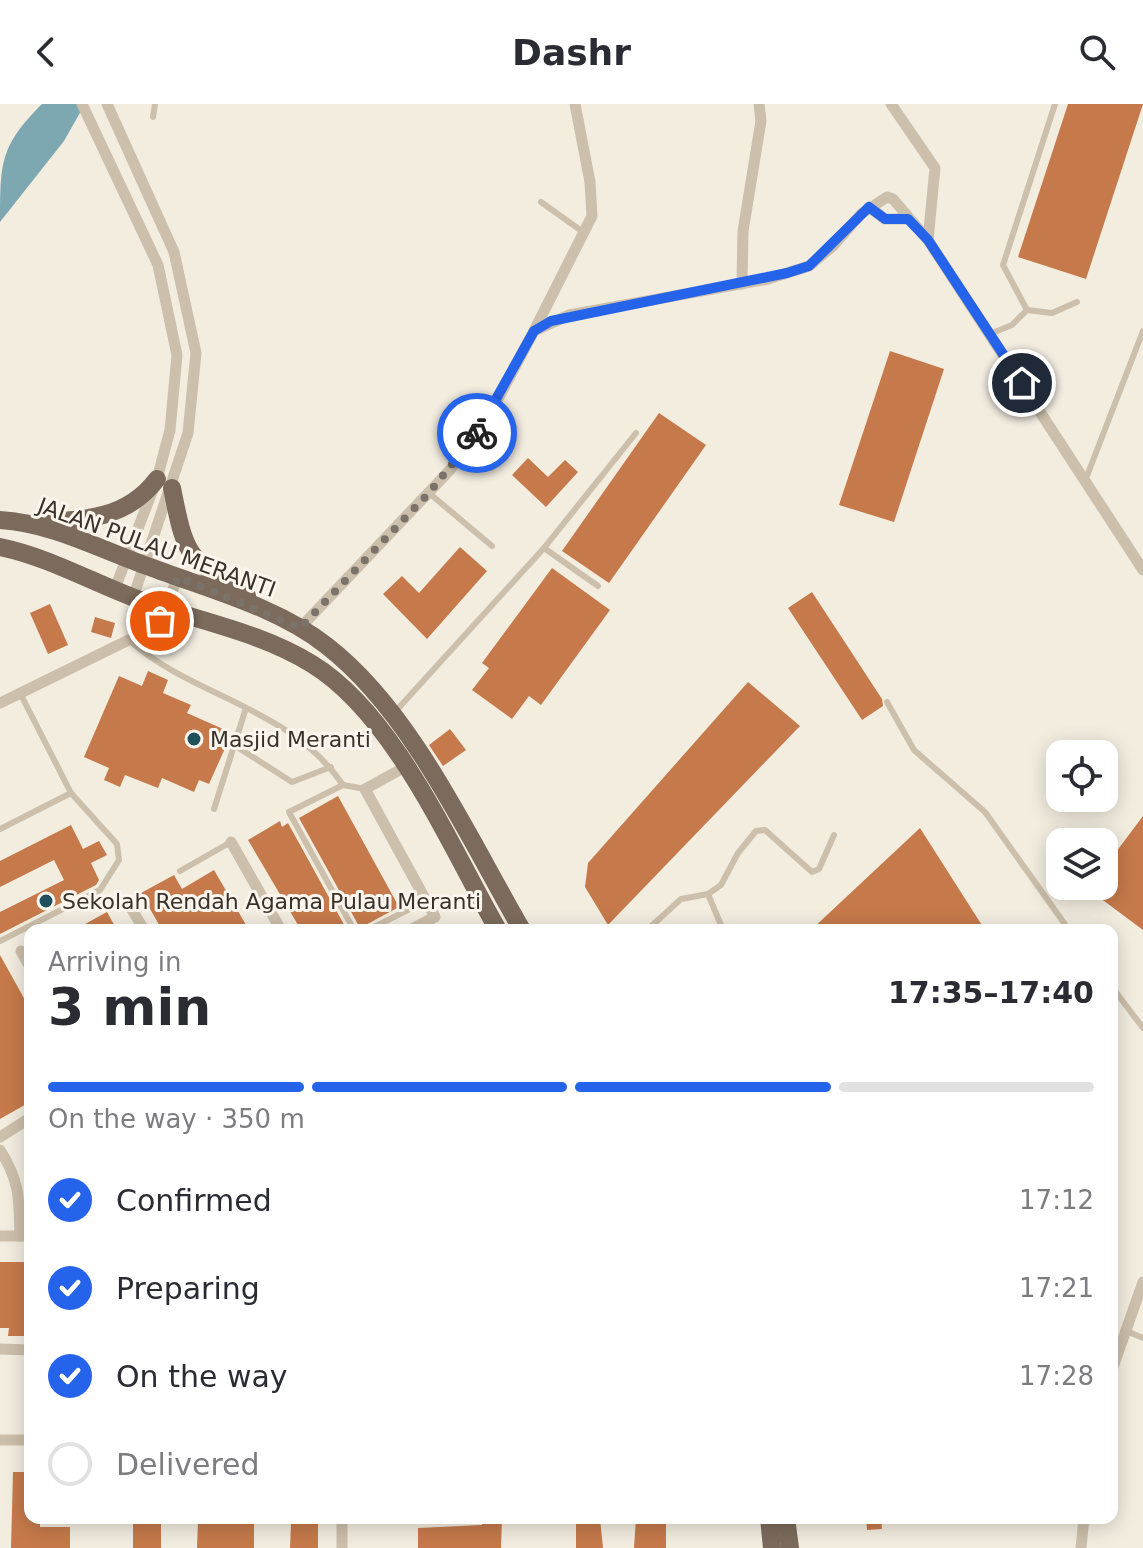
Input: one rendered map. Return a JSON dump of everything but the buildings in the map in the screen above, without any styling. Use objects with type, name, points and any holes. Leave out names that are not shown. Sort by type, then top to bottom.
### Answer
[{"type":"main road","points":[[27,522],[105,517],[164,483],[191,557],[281,618]]},
{"type":"main road","name":"JALAN PULAU MERANTI","points":[[0,520],[27,522],[178,577],[281,618],[326,644],[364,677],[394,713],[518,924]]},
{"type":"main road","points":[[0,547],[133,598],[264,639],[312,664],[346,689],[380,724],[495,924]]},
{"type":"main road","points":[[770,1524],[772,1548]]},
{"type":"main road","points":[[787,1524],[790,1548]]},
{"type":"street","points":[[82,104],[158,265],[177,355],[164,483],[145,566],[133,598]]},
{"type":"street","points":[[300,628],[429,493],[478,432],[534,331],[592,216],[590,182],[575,104]]},
{"type":"street","points":[[742,284],[743,231],[761,121],[759,104]]},
{"type":"street","points":[[891,104],[935,168],[928,240]]},
{"type":"street","points":[[109,108],[174,252],[196,353],[188,433],[114,591]]},
{"type":"street","points":[[534,331],[569,315],[742,284],[809,266],[869,207],[887,197],[893,199],[928,240],[1143,570]]},
{"type":"street","points":[[869,207],[885,219],[908,219]]},
{"type":"street","points":[[0,703],[131,642],[160,621],[178,577]]},
{"type":"street","points":[[405,767],[365,789],[439,924]]},
{"type":"street","points":[[231,842],[278,924]]},
{"type":"street","points":[[127,901],[140,924]]},
{"type":"street","points":[[422,924],[435,917]]},
{"type":"street","points":[[21,951],[24,956]]},
{"type":"street","points":[[0,1137],[24,1122]]},
{"type":"street","points":[[0,1150],[16,1175],[24,1228]]},
{"type":"street","points":[[0,1236],[24,1236]]},
{"type":"street","points":[[1118,1350],[1143,1282]]},
{"type":"street","points":[[0,1349],[24,1350]]},
{"type":"street","points":[[0,1440],[24,1440]]},
{"type":"street","points":[[342,1524],[342,1548]]},
{"type":"street","points":[[1081,1548],[1083,1524]]},
{"type":"lane","points":[[153,117],[155,104]]},
{"type":"lane","points":[[1027,310],[1003,265],[1055,104]]},
{"type":"lane","points":[[541,202],[583,232]]},
{"type":"lane","points":[[1027,310],[1052,313],[1077,302]]},
{"type":"lane","points":[[990,334],[1012,325],[1027,310]]},
{"type":"lane","points":[[1085,481],[1143,331]]},
{"type":"lane","points":[[394,713],[544,548],[636,433]]},
{"type":"lane","points":[[429,493],[492,546]]},
{"type":"lane","points":[[544,548],[598,586]]},
{"type":"lane","points":[[131,642],[291,731],[331,767],[343,785]]},
{"type":"lane","points":[[20,693],[71,793],[117,844],[119,860],[100,890],[33,924]]},
{"type":"lane","points":[[887,702],[914,750],[985,812],[1065,924]]},
{"type":"lane","points":[[214,809],[246,708]]},
{"type":"lane","points":[[234,745],[292,782],[331,767]]},
{"type":"lane","points":[[351,924],[289,812],[343,785],[365,789]]},
{"type":"lane","points":[[0,829],[71,793]]},
{"type":"lane","points":[[654,924],[681,899],[708,894],[721,885],[738,853],[756,831],[765,830],[812,872],[819,869],[834,835]]},
{"type":"lane","points":[[180,871],[231,842]]},
{"type":"lane","points":[[708,894],[720,924]]},
{"type":"lane","points":[[380,924],[426,901]]},
{"type":"lane","points":[[0,941],[24,929]]},
{"type":"lane","points":[[1118,995],[1143,1028]]},
{"type":"lane","points":[[1124,1330],[1143,1338]]},
{"type":"water","points":[[42,104],[85,104],[64,141],[0,222],[5,156],[18,132]]},
{"type":"way so far","points":[[160,621],[178,577],[300,628],[450,470],[477,433]]},
{"type":"place","name":"Masjid Meranti","points":[[194,739]]},
{"type":"place","name":"Sekolah Rendah Agama Pulau Meranti","points":[[46,901]]},
{"type":"route","points":[[477,433],[534,331],[551,321],[684,292],[768,279],[809,266],[833,246],[869,207],[885,219],[908,219],[928,240],[1022,383]]}]
